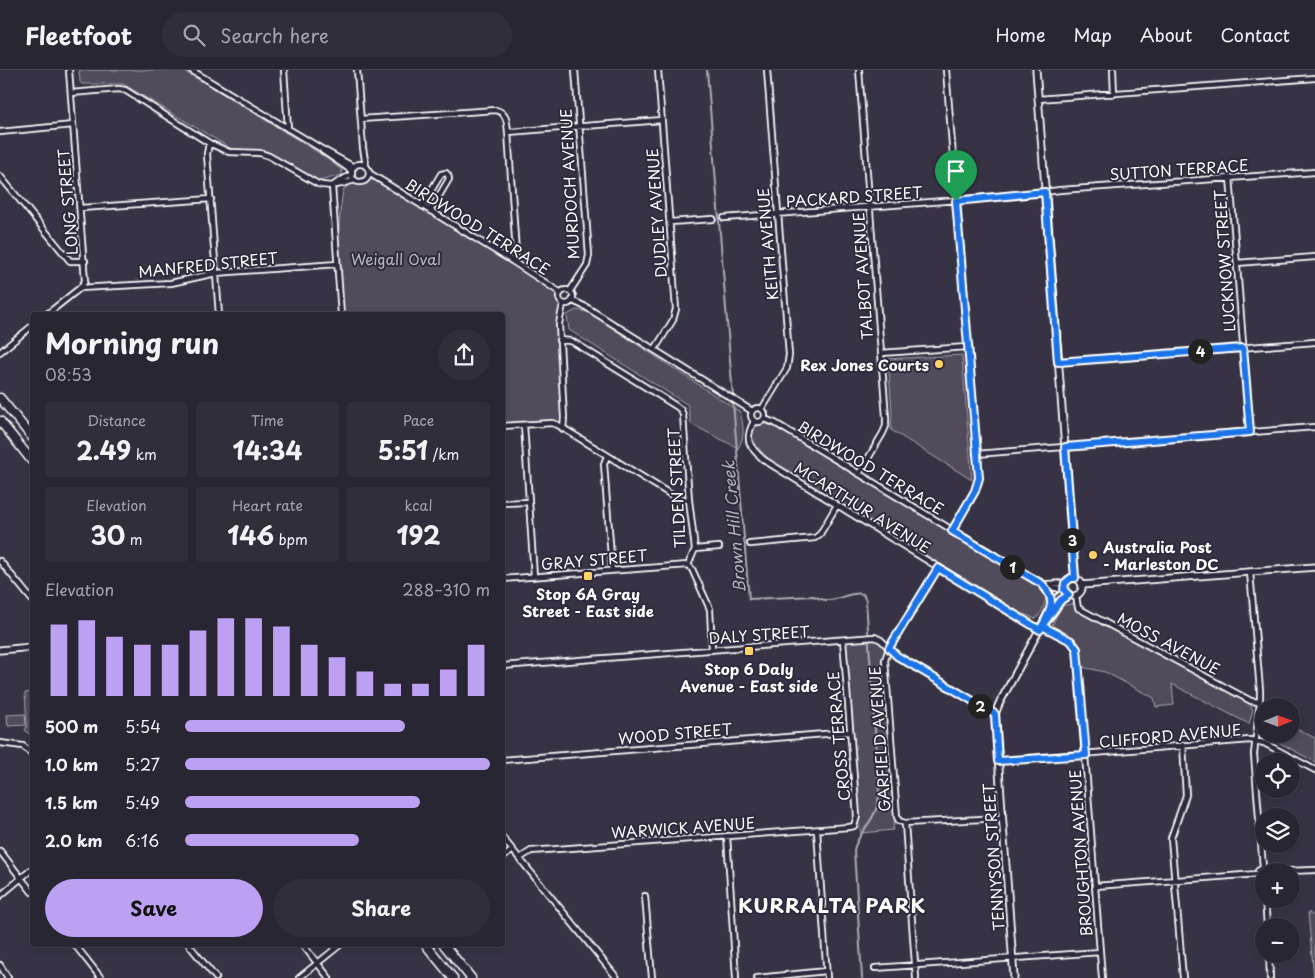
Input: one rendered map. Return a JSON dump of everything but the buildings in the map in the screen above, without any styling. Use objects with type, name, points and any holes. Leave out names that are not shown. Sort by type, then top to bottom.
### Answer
[{"type":"highway","points":[[0,398],[30,434]]},
{"type":"highway","points":[[0,421],[30,458]]},
{"type":"highway","points":[[428,947],[453,978]]},
{"type":"highway","points":[[436,956],[444,947]]},
{"type":"highway","points":[[446,947],[471,978]]},
{"type":"street","name":"LONG STREET","points":[[69,70],[85,261],[85,281],[80,288]]},
{"type":"street","points":[[191,70],[320,148],[328,156],[353,171],[355,180]]},
{"type":"street","points":[[284,70],[288,129]]},
{"type":"street","points":[[71,93],[125,90],[209,142],[229,152],[239,154],[260,153],[269,156],[318,184],[332,186],[355,180],[360,182],[367,179],[369,173],[363,148],[357,70]]},
{"type":"street","name":"MURDOCH AVENUE","points":[[570,291],[587,265],[589,255],[575,70]]},
{"type":"street","name":"DUDLEY AVENUE","points":[[655,349],[675,314],[658,70]]},
{"type":"street","name":"KEITH AVENUE","points":[[762,409],[787,368],[788,361],[767,70]]},
{"type":"street","name":"TALBOT AVENUE","points":[[859,70],[886,426],[859,474]]},
{"type":"street","points":[[946,70],[979,478],[975,491],[952,531]]},
{"type":"street","points":[[1036,70],[1075,578]]},
{"type":"street","points":[[1113,70],[1114,94]]},
{"type":"street","points":[[1038,99],[1315,78]]},
{"type":"street","points":[[361,119],[496,110],[504,113],[507,120],[516,253],[512,261]]},
{"type":"street","points":[[508,132],[662,120]]},
{"type":"street","points":[[0,132],[73,125]]},
{"type":"street","points":[[209,142],[207,154],[219,312]]},
{"type":"street","points":[[332,186],[360,164],[363,148]]},
{"type":"street","points":[[360,164],[366,166]]},
{"type":"street","name":"SUTTON TERRACE","points":[[1045,192],[1315,172]]},
{"type":"street","name":"BIRDWOOD TERRACE","points":[[369,173],[561,293]]},
{"type":"street","points":[[422,206],[441,174],[446,173],[449,179],[430,211]]},
{"type":"street","points":[[0,176],[66,258],[70,262],[85,261]]},
{"type":"street","name":"LUCKNOW STREET","points":[[1230,177],[1250,432]]},
{"type":"street","name":"BIRDWOOD TERRACE","points":[[367,179],[383,182]]},
{"type":"street","points":[[332,186],[341,312]]},
{"type":"street","name":"PACKARD STREET","points":[[724,218],[956,201],[1045,192]]},
{"type":"street","points":[[81,208],[211,199]]},
{"type":"street","points":[[670,222],[713,219]]},
{"type":"street","points":[[1237,262],[1315,257]]},
{"type":"street","name":"MANFRED STREET","points":[[80,288],[172,283],[216,273],[338,264]]},
{"type":"street","points":[[50,312],[80,288]]},
{"type":"street","points":[[563,428],[559,340],[559,324],[563,304],[559,299],[561,293],[566,290],[570,291],[573,295],[573,301]]},
{"type":"street","points":[[573,301],[655,349],[752,411]]},
{"type":"street","points":[[563,304],[569,304],[573,301]]},
{"type":"street","points":[[0,352],[30,328]]},
{"type":"street","name":"TILDEN STREET","points":[[559,340],[571,341],[578,345],[681,410],[684,415],[689,500],[695,549],[688,566],[692,569],[710,609],[712,650]]},
{"type":"street","points":[[1058,362],[1315,342]]},
{"type":"street","points":[[881,353],[967,347]]},
{"type":"street","points":[[758,408],[762,409],[766,415],[765,419],[761,422],[754,421],[751,415],[752,411],[758,408]]},
{"type":"street","name":"BIRDWOOD TERRACE","points":[[765,419],[775,423],[1042,584],[1066,592]]},
{"type":"street","name":"MCARTHUR AVENUE","points":[[754,421],[748,433],[749,443],[756,454],[764,460],[938,568],[1041,628]]},
{"type":"street","points":[[505,426],[552,423],[558,425],[678,499],[689,500]]},
{"type":"street","points":[[524,425],[534,577]]},
{"type":"street","points":[[976,454],[1315,427]]},
{"type":"street","points":[[607,456],[604,464],[612,570]]},
{"type":"street","points":[[505,503],[528,502]]},
{"type":"street","points":[[750,544],[815,538],[820,534],[837,505]]},
{"type":"street","points":[[695,549],[719,547]]},
{"type":"street","points":[[0,561],[30,598]]},
{"type":"street","name":"GRAY STREET","points":[[505,579],[688,566]]},
{"type":"street","points":[[1082,585],[1315,566]]},
{"type":"street","name":"GARFIELD AVENUE","points":[[916,978],[905,823],[899,821],[896,811],[885,660],[889,648],[938,568]]},
{"type":"street","points":[[1250,572],[1260,698]]},
{"type":"street","points":[[1042,584],[1065,583],[1071,578],[1075,578],[1082,585],[1081,592],[1076,596],[1066,592],[1065,583]]},
{"type":"street","points":[[1042,584],[1051,596],[1052,606]]},
{"type":"street","name":"TENNYSON STREET","points":[[1041,628],[1066,592]]},
{"type":"street","name":"TENNYSON STREET","points":[[1014,978],[995,714],[1056,599],[1066,592]]},
{"type":"street","name":"MOSS AVENUE","points":[[1076,596],[1078,608],[1255,701]]},
{"type":"street","name":"BROUGHTON AVENUE","points":[[1041,628],[1071,641],[1077,649],[1102,978]]},
{"type":"street","name":"DALY STREET","points":[[505,666],[875,637],[882,640],[897,656],[995,714]]},
{"type":"street","name":"CROSS TERRACE","points":[[843,640],[857,816],[856,822],[850,828]]},
{"type":"street","points":[[0,650],[30,647]]},
{"type":"street","name":"WOOD STREET","points":[[505,760],[850,732]]},
{"type":"street","points":[[1255,741],[1254,754],[1263,863]]},
{"type":"street","name":"CLIFFORD AVENUE","points":[[998,761],[1086,755],[1182,745],[1255,741]]},
{"type":"street","points":[[0,743],[23,746],[30,752]]},
{"type":"street","points":[[1264,743],[1315,770]]},
{"type":"street","points":[[1182,745],[1186,795],[1171,838],[1183,978]]},
{"type":"street","points":[[905,823],[1002,818]]},
{"type":"street","name":"WARWICK AVENUE","points":[[520,858],[532,851],[850,828]]},
{"type":"street","points":[[816,830],[827,978]]},
{"type":"street","points":[[726,836],[736,978]]},
{"type":"street","points":[[505,841],[617,978]]},
{"type":"street","points":[[505,856],[513,850]]},
{"type":"street","points":[[0,851],[30,889]]},
{"type":"street","points":[[1300,871],[1315,870]]},
{"type":"street","points":[[0,896],[30,871]]},
{"type":"street","points":[[1095,886],[1255,874]]},
{"type":"street","points":[[645,896],[652,978]]},
{"type":"street","points":[[77,947],[101,978]]},
{"type":"street","points":[[191,947],[216,978]]},
{"type":"street","points":[[305,947],[330,978]]},
{"type":"street","points":[[299,978],[337,947]]},
{"type":"street","points":[[875,968],[1100,952]]},
{"type":"street","points":[[1269,963],[1270,978]]},
{"type":"street","points":[[0,965],[8,978]]},
{"type":"street","points":[[757,978],[826,971]]},
{"type":"green space","points":[[79,70],[181,70],[319,153],[342,170],[342,175],[319,181],[267,151],[232,149],[123,84],[82,84],[80,82]]},
{"type":"green space","name":"Weigall Oval","points":[[367,179],[383,182],[561,293],[559,299],[563,304],[559,324],[563,429],[552,423],[505,427],[505,312],[341,312],[338,252],[343,190],[355,180],[360,182]]},
{"type":"green space","points":[[576,310],[588,312],[740,412],[743,435],[738,448],[691,424],[688,405],[569,330],[567,315]]},
{"type":"green space","points":[[962,355],[972,480],[891,430],[892,412],[888,359]]},
{"type":"green space","points":[[766,424],[775,427],[1046,590],[1043,609],[1036,619],[1019,612],[770,460],[753,440],[752,434],[757,426]]},
{"type":"green space","points":[[1074,603],[1075,609],[1080,613],[1249,703],[1253,710],[1249,724],[1172,684],[1174,705],[1156,707],[1154,698],[1105,672],[1082,667],[1080,647],[1077,642],[1052,625],[1062,606]]},
{"type":"green space","points":[[878,638],[889,648],[885,660],[896,811],[893,830],[861,833],[857,816],[843,640]]},
{"type":"green space","points":[[30,692],[30,735],[25,730],[27,726],[25,693]]},
{"type":"green space","points":[[25,714],[26,725],[8,726],[7,715]]},
{"type":"green space","points":[[1300,730],[1315,738],[1315,762],[1280,743],[1300,743]]},
{"type":"green space","points":[[1308,912],[1315,917],[1315,978],[1314,978]]},
{"type":"waterway","name":"Brown Hill Creek","points":[[707,70],[733,397]]},
{"type":"waterway","name":"Brown Hill Creek","points":[[733,402],[749,599],[814,596],[823,600],[831,600],[858,593],[863,594],[866,601],[879,790],[876,811],[854,850],[862,978]]},
{"type":"place","name":"Rex Jones Courts","points":[[939,364]]},
{"type":"place","name":"Australia Post - Marleston DC","points":[[1093,555]]},
{"type":"place","name":"Stop 6A Gray Street - East side","points":[[588,576]]},
{"type":"place","name":"Stop 6 Daly Avenue - East side","points":[[749,651]]},
{"type":"district","name":"KURRALTA PARK","points":[[832,905]]},
{"type":"route","points":[[956,201],[979,478],[975,491],[952,531],[1042,584],[1051,596],[1052,606],[1040,630],[938,568],[889,648],[897,656],[995,714],[998,761],[1086,755],[1077,649],[1071,641],[1042,626],[1052,615],[1061,600],[1069,595],[1064,590],[1067,580],[1075,578],[1065,447],[1250,432],[1243,348],[1058,362],[1045,192],[956,201]]}]
